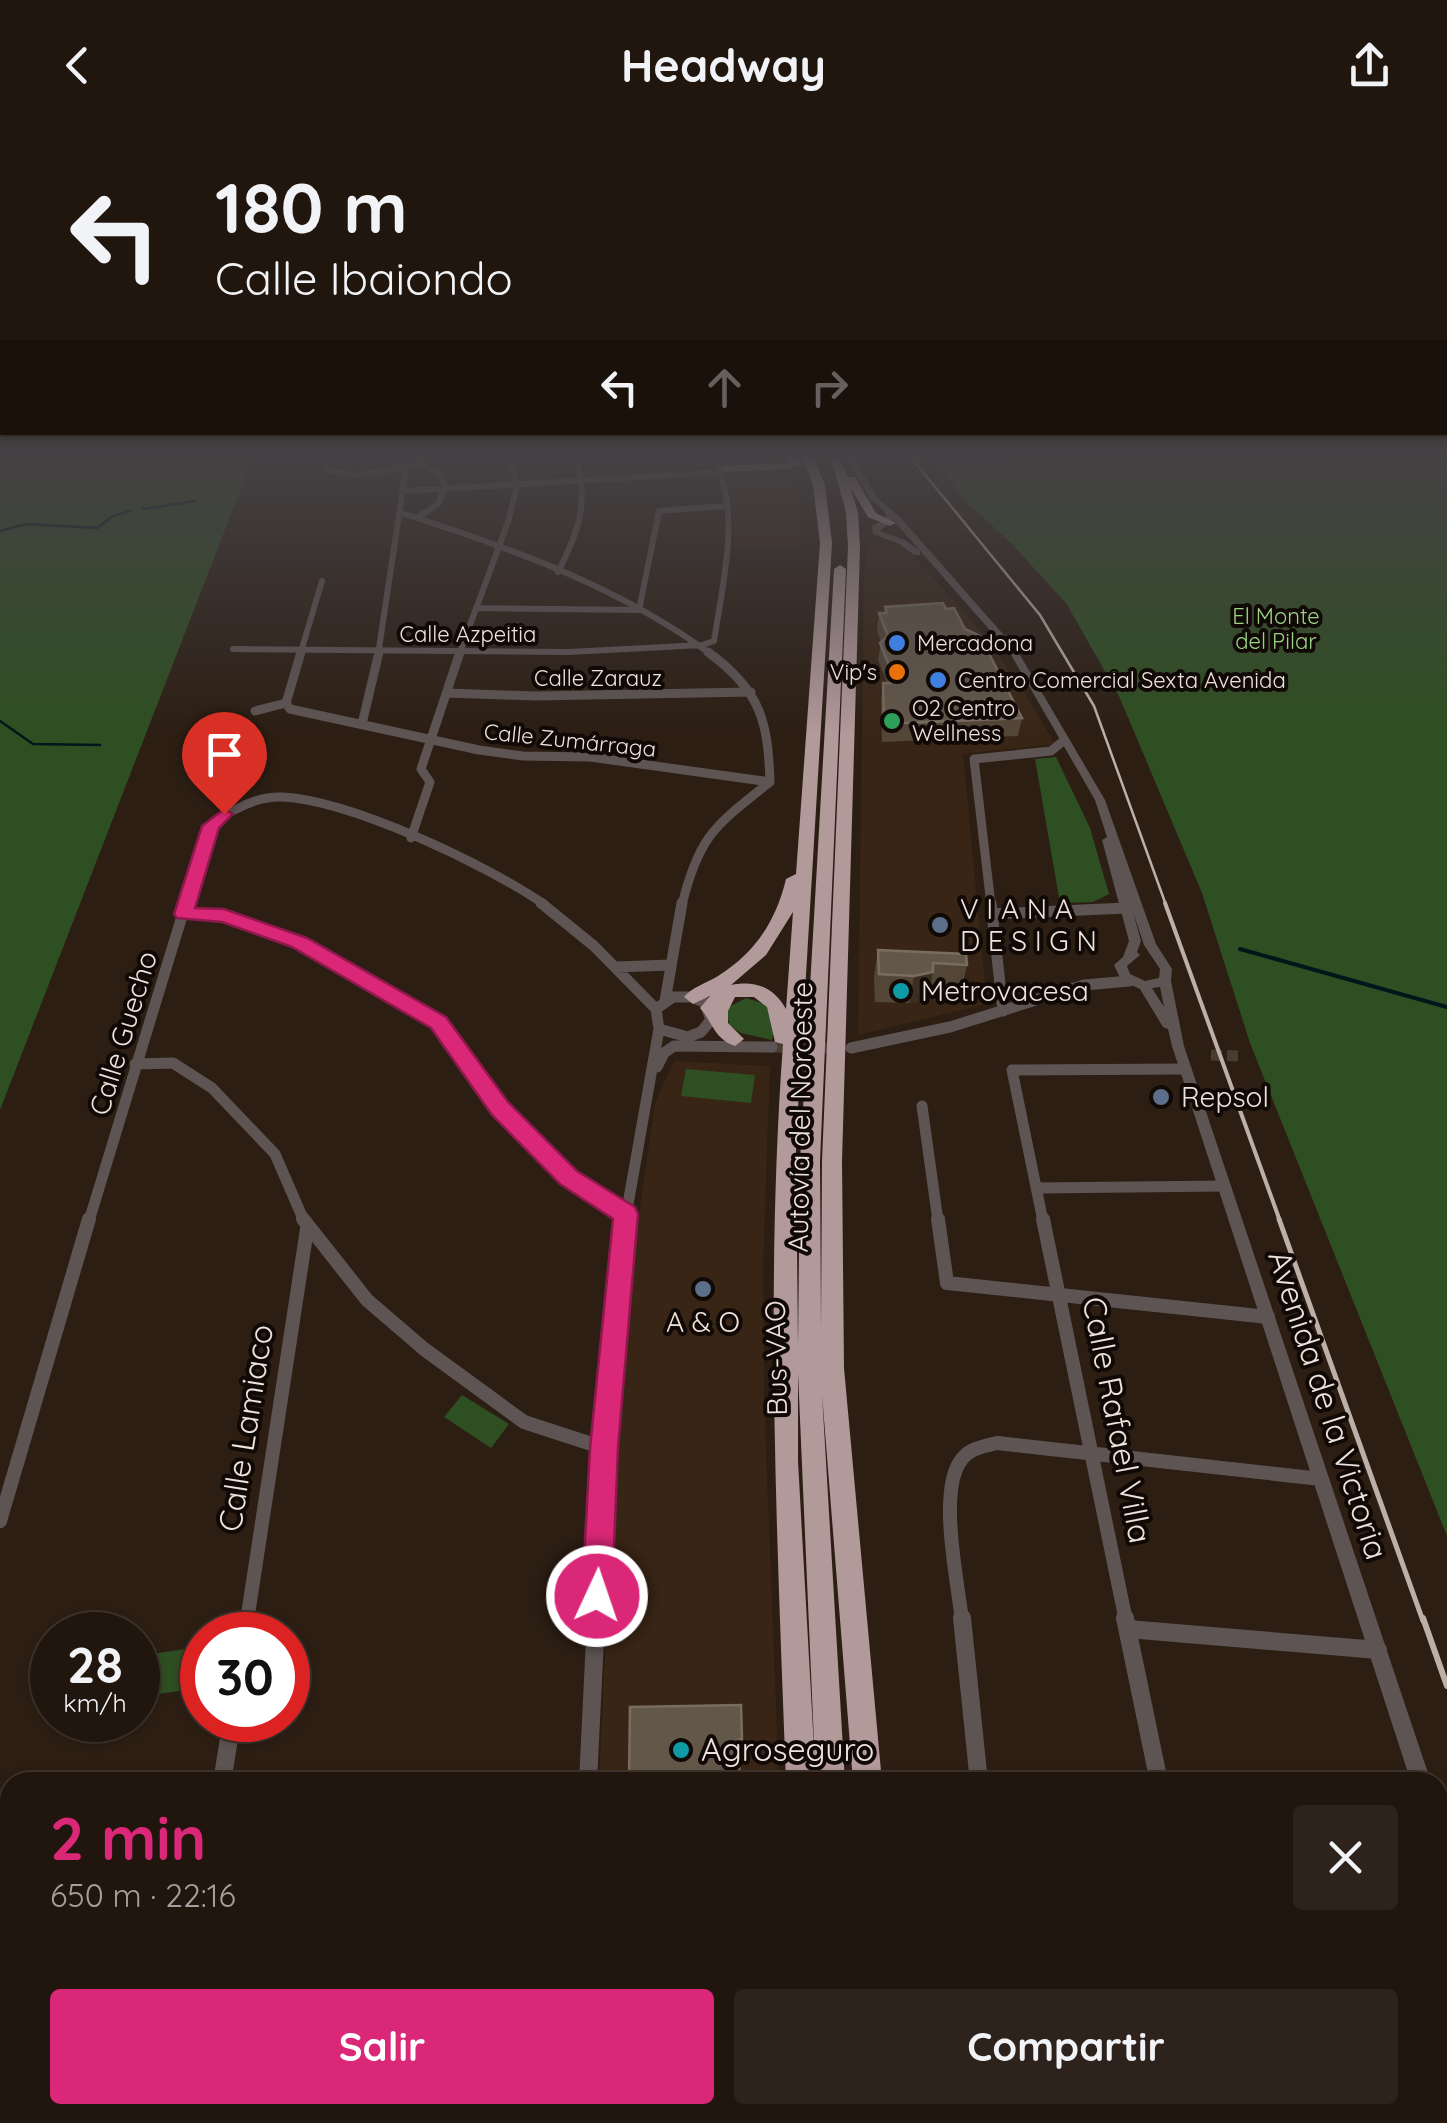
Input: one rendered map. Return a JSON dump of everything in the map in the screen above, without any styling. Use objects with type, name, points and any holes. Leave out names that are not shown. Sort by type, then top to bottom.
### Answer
[{"type":"highway","name":"Autovía del Noroeste","points":[[802,1772],[786,1461],[786,1141],[826,548]]},
{"type":"highway","name":"Bus-VAO","points":[[829,1772],[809,1364],[810,1179],[842,548]]},
{"type":"highway","name":"Autovía del Noroeste","points":[[854,548],[834,1122],[832,1368],[867,1772]]},
{"type":"highway","points":[[698,1007],[763,949],[782,922],[791,899],[796,866],[806,856]]},
{"type":"highway","points":[[698,1007],[738,988],[763,995],[780,1009],[782,1038],[790,1060]]},
{"type":"highway","points":[[740,1043],[719,1026],[720,1006],[736,995],[763,995]]},
{"type":"street","points":[[362,724],[396,548]]},
{"type":"street","points":[[558,572],[571,548]]},
{"type":"street","points":[[639,610],[652,548]]},
{"type":"street","points":[[702,645],[714,641],[728,548]]},
{"type":"street","points":[[913,548],[1015,666],[1062,742],[1095,806],[1135,941],[1124,961],[1130,981]]},
{"type":"street","points":[[915,548],[1007,643],[1047,706],[1113,829],[1158,961]]},
{"type":"street","points":[[411,838],[430,782],[421,768],[430,738],[499,549],[602,589],[702,645],[751,692],[767,733],[770,782],[702,842],[692,868],[660,1005],[652,1076],[626,1214],[604,1448],[588,1772]]},
{"type":"street","points":[[255,711],[286,703],[322,580]]},
{"type":"street","points":[[476,608],[639,610]]},
{"type":"street","name":"Calle Azpeitia","points":[[233,650],[461,652],[702,645]]},
{"type":"street","name":"Calle Zarauz","points":[[446,693],[535,696],[751,692]]},
{"type":"street","name":"Calle Zumárraga","points":[[286,703],[290,709],[523,756],[590,757],[770,782]]},
{"type":"street","points":[[1003,1011],[974,759],[1051,751],[1062,742]]},
{"type":"street","name":"Calle Guecho","points":[[0,1521],[135,1064],[211,826],[240,806],[259,799],[306,800],[411,838],[524,892],[660,1005]]},
{"type":"street","points":[[992,914],[1126,908]]},
{"type":"street","points":[[184,914],[224,915],[300,942],[438,1023],[500,1108],[568,1178],[626,1214]]},
{"type":"street","points":[[1075,988],[1124,961],[1144,955],[1158,961]]},
{"type":"street","name":"Avenida de la Victoria","points":[[1158,961],[1166,969],[1165,981],[1185,1069],[1418,1772]]},
{"type":"street","points":[[616,967],[670,969]]},
{"type":"street","points":[[670,969],[671,988],[698,1007],[718,1035],[740,1043]]},
{"type":"street","points":[[851,1048],[914,1037],[1111,980],[1144,986],[1165,981]]},
{"type":"street","name":"Avenida de la Victoria","points":[[1144,986],[1178,1046]]},
{"type":"street","points":[[660,1005],[698,1007]]},
{"type":"street","points":[[690,1037],[698,1007]]},
{"type":"street","points":[[658,1029],[676,1038]]},
{"type":"street","points":[[654,1059],[664,1044],[676,1038],[740,1043]]},
{"type":"street","points":[[652,1076],[664,1053],[674,1046],[740,1043]]},
{"type":"street","points":[[135,1064],[173,1063],[212,1088],[275,1154],[307,1230],[367,1300],[424,1349],[524,1422],[604,1448]]},
{"type":"street","name":"Calle Rafael Villa","points":[[1157,1772],[1062,1296],[1012,1070],[1185,1069]]},
{"type":"street","points":[[922,1106],[946,1283],[1268,1317]]},
{"type":"street","points":[[1038,1188],[1223,1186]]},
{"type":"street","name":"Calle Lamiaco","points":[[249,1612],[307,1230]]},
{"type":"street","points":[[978,1772],[950,1504],[958,1464],[971,1448],[997,1444],[1321,1479]]},
{"type":"street","points":[[1128,1629],[1378,1650]]},
{"type":"street","points":[[224,1772],[228,1742]]},
{"type":"shaded area","points":[[867,548],[900,548],[911,553],[979,629],[1022,688],[1055,744],[963,754],[987,1004],[858,1035]]},
{"type":"shaded area","points":[[674,1061],[770,1066],[763,1266],[764,1398],[779,1772],[599,1772],[619,1354],[655,1103]]},
{"type":"green space","points":[[0,548],[218,548],[0,1110]]},
{"type":"green space","name":"El Monte del Pilar","points":[[1016,548],[1447,548],[1447,1536],[1250,1043],[1202,893],[1119,696],[1066,603]]},
{"type":"green space","points":[[1056,757],[1090,828],[1109,894],[1093,902],[1060,903],[1035,759]]},
{"type":"green space","points":[[746,998],[768,1005],[775,1022],[772,1040],[741,1033],[729,1025],[727,1008]]},
{"type":"green space","points":[[686,1069],[755,1075],[751,1103],[681,1096]]},
{"type":"green space","points":[[462,1395],[509,1424],[491,1448],[444,1417]]},
{"type":"green space","points":[[180,1650],[179,1691],[160,1694],[160,1653]]},
{"type":"building","name":"Centro Comercial Sexta Avenida","points":[[943,603],[946,609],[954,608],[965,629],[980,636],[1022,718],[884,724],[883,683],[896,683],[880,643],[888,636],[879,613],[887,613],[885,607]]},
{"type":"building","points":[[878,950],[966,954],[967,965],[933,963],[933,972],[914,976],[879,974]]},
{"type":"building","name":"Agroseguro","points":[[741,1705],[740,1772],[629,1772],[630,1707]]},
{"type":"waterway","points":[[0,721],[33,744],[100,745]]},
{"type":"waterway","points":[[1240,949],[1447,1007]]},
{"type":"tunnel","points":[[772,1047],[842,1048]]},
{"type":"tunnel","points":[[1211,1055],[1238,1056]]},
{"type":"railway","points":[[985,548],[1040,615],[1094,706],[1166,905]]},
{"type":"railway","points":[[1165,903],[1280,1221]]},
{"type":"railway","points":[[1279,1219],[1423,1621]]},
{"type":"railway","points":[[1423,1618],[1447,1686]]},
{"type":"place","name":"Mercadona","points":[[897,643]]},
{"type":"place","name":"Vip's","points":[[897,672]]},
{"type":"place","name":"Centro Comercial Sexta Avenida","points":[[938,680]]},
{"type":"place","name":"O2 Centro Wellness","points":[[892,721]]},
{"type":"place","name":"V I A N A D E S I G N","points":[[940,925]]},
{"type":"place","name":"Metrovacesa","points":[[901,991]]},
{"type":"place","name":"Repsol","points":[[1161,1097]]},
{"type":"place","name":"A & O","points":[[703,1289]]},
{"type":"place","name":"Agroseguro","points":[[681,1750]]},
{"type":"route","points":[[224,814],[211,826],[184,914],[224,915],[300,942],[438,1023],[500,1108],[568,1178],[626,1214],[604,1448],[597,1596]]}]
